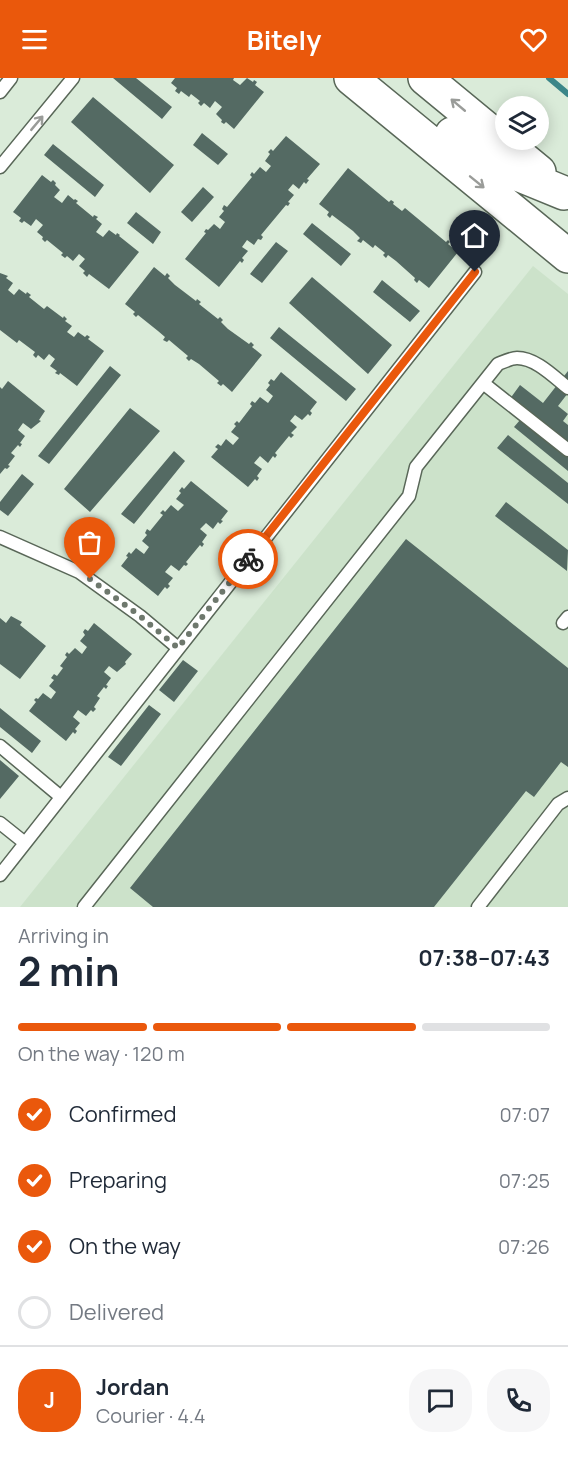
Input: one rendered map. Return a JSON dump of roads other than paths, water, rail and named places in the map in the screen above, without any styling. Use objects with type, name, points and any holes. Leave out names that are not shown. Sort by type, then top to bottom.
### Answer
[{"type":"main road","points":[[351,78],[568,256]]},
{"type":"main road","points":[[384,78],[473,152],[494,164],[566,194]]},
{"type":"main road","points":[[425,78],[566,194]]},
{"type":"lane","points":[[0,92],[11,78]]},
{"type":"lane","points":[[0,167],[73,78]]},
{"type":"lane","points":[[0,875],[475,272]]},
{"type":"lane","points":[[84,907],[409,496],[416,467],[498,364],[516,357],[539,366],[568,388]]},
{"type":"lane","points":[[483,383],[568,450]]},
{"type":"lane","points":[[0,537],[79,572],[140,616],[178,648]]},
{"type":"lane","points":[[0,746],[61,797]]},
{"type":"lane","points":[[478,907],[558,804],[568,798]]},
{"type":"lane","points":[[0,823],[25,843]]},
{"type":"waterway","points":[[549,78],[568,94]]}]
